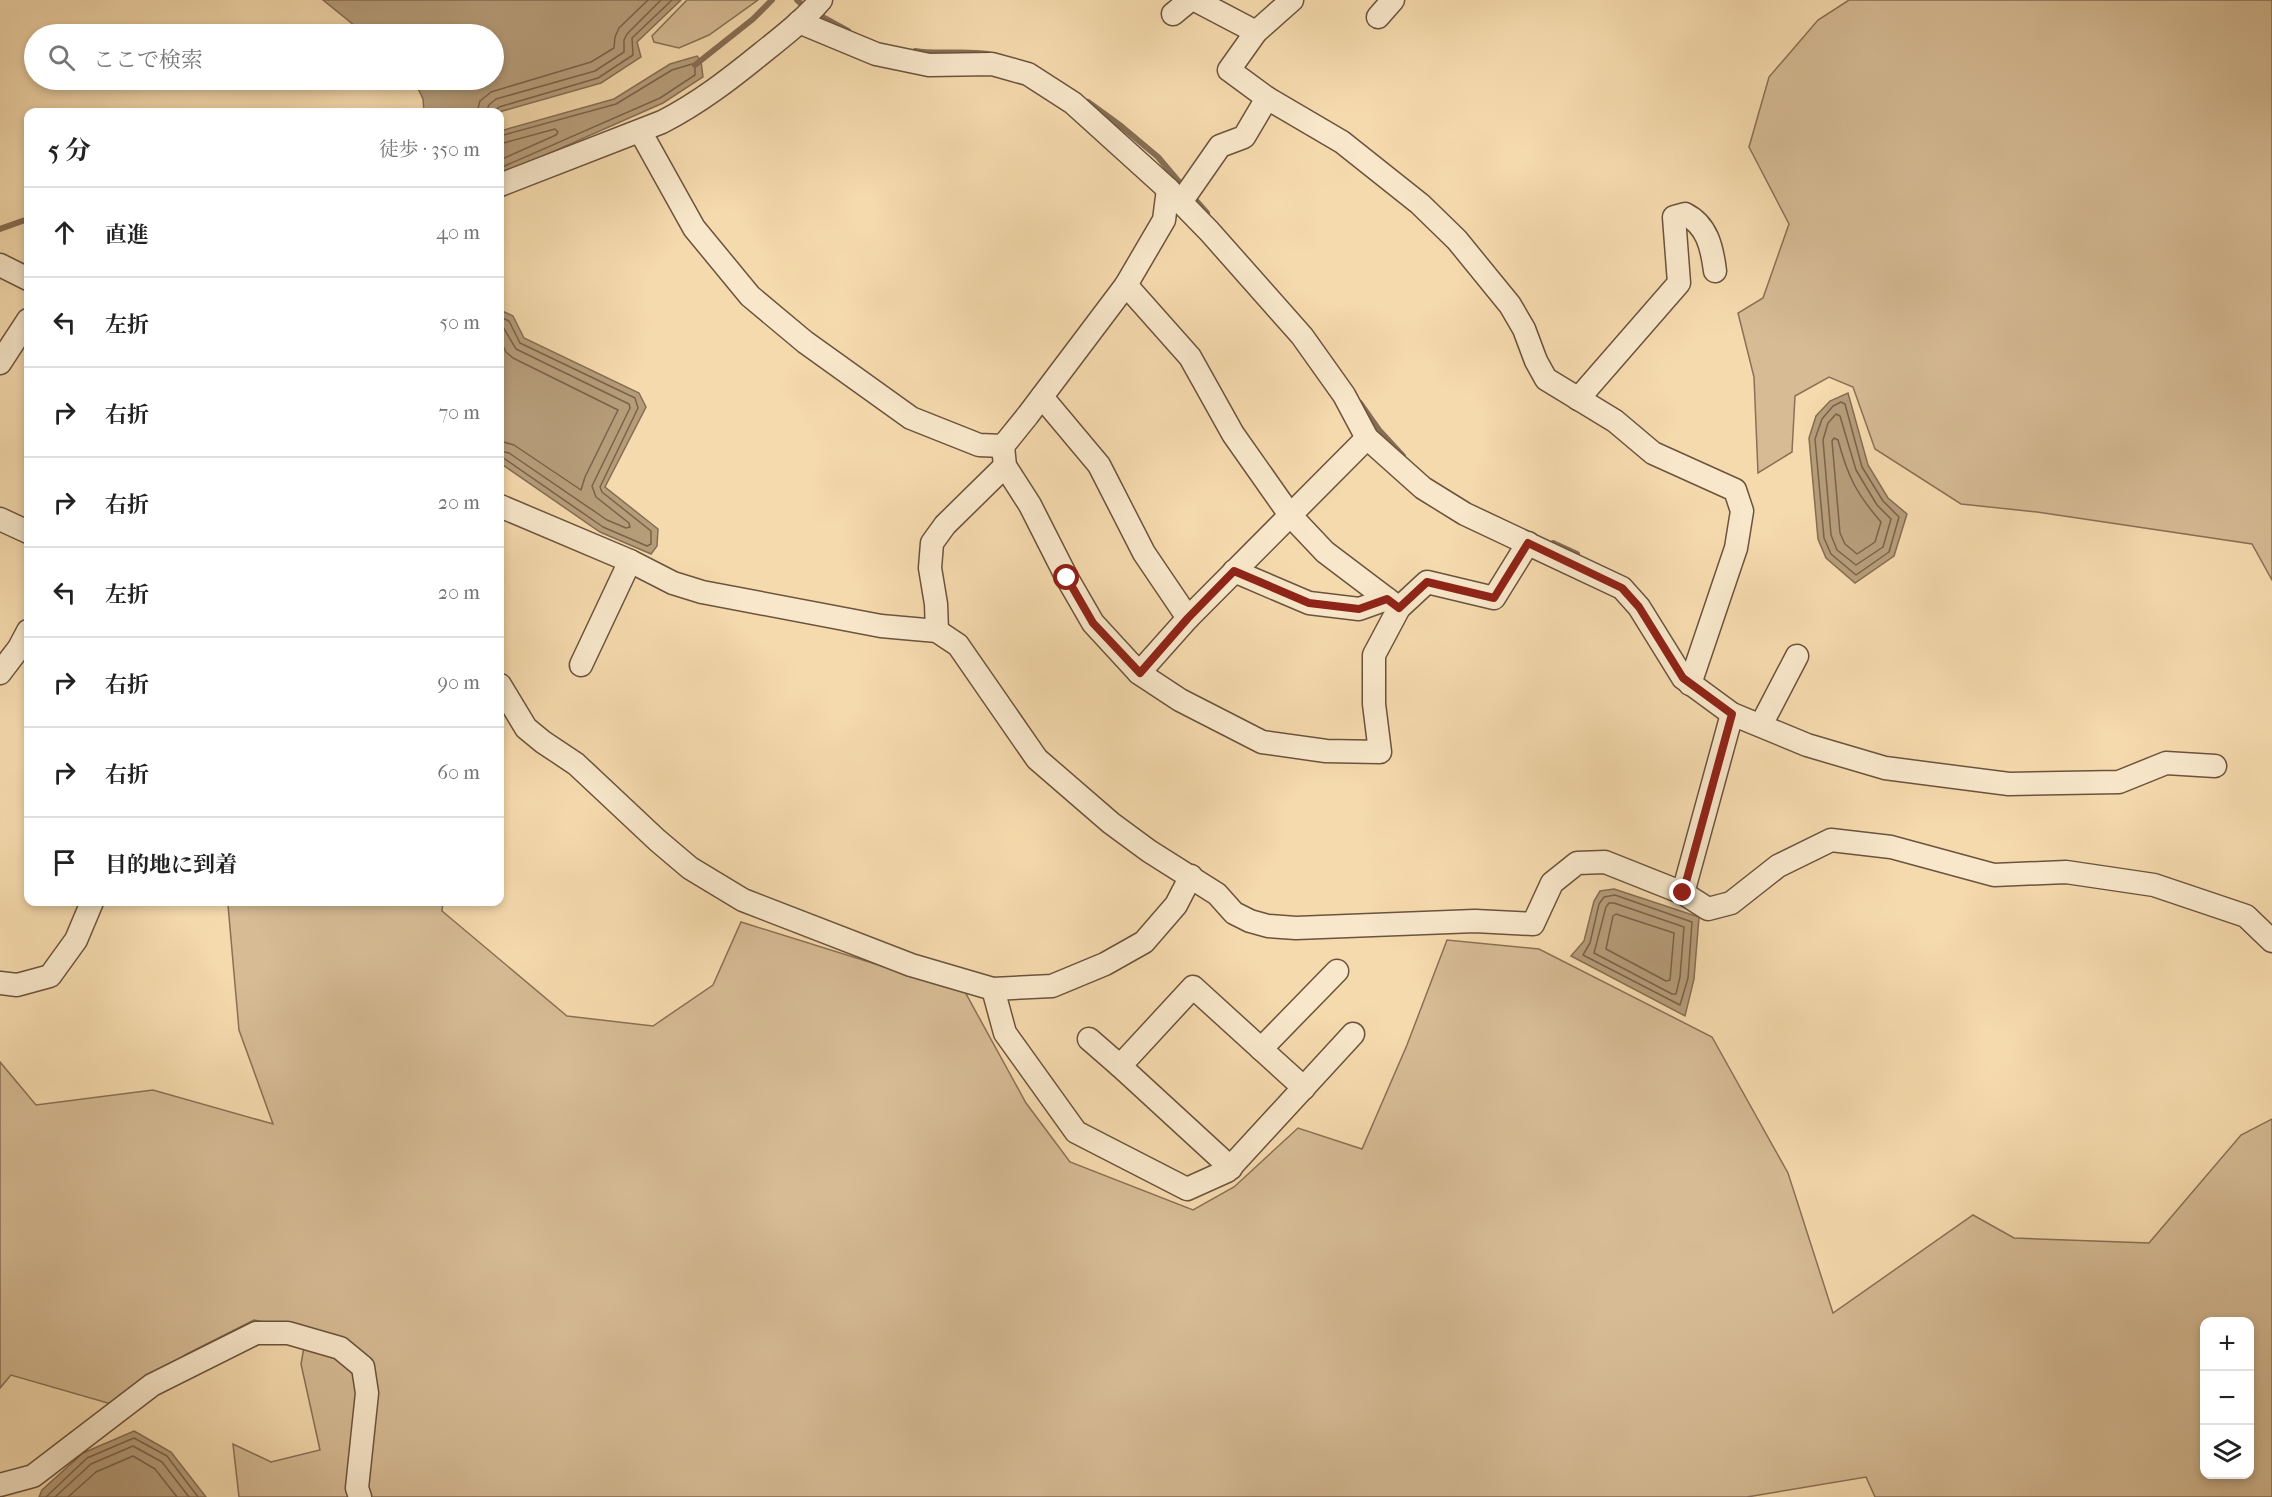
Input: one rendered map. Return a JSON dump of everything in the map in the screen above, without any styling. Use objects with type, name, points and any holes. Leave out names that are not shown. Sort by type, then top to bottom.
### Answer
[{"type":"street","points":[[504,183],[640,131],[688,109],[720,87],[799,22],[821,0]]},
{"type":"street","points":[[1195,0],[1256,32]]},
{"type":"street","points":[[1292,0],[1256,32],[1230,70],[1267,98],[1342,142],[1428,211],[1457,240],[1510,305],[1524,329],[1536,361],[1546,379],[1615,421],[1653,453],[1735,490],[1742,511],[1736,548],[1690,684]]},
{"type":"street","points":[[1378,18],[1393,0]]},
{"type":"street","points":[[799,22],[876,54],[930,65],[992,64],[1028,74],[1073,104],[1175,195],[1302,336],[1344,395],[1367,438],[1423,488],[1465,514],[1622,588],[1639,607],[1683,678],[1732,714],[1808,745],[1885,768],[2009,784],[2119,782],[2166,763],[2215,766]]},
{"type":"street","points":[[937,631],[936,604],[930,568],[932,543],[1004,456],[1042,397],[1126,285],[1164,220],[1175,195],[1220,146],[1244,137],[1267,98]]},
{"type":"street","points":[[640,131],[694,228],[750,297],[805,342],[911,418],[1004,456],[1093,623],[1140,673],[1180,700],[1262,742],[1326,751],[1380,752],[1374,704],[1374,655],[1393,603]]},
{"type":"street","points":[[1578,399],[1679,283],[1674,217],[1685,214],[1697,220],[1712,247],[1716,271]]},
{"type":"street","points":[[0,265],[24,277]]},
{"type":"street","points":[[1126,285],[1190,357],[1233,434],[1290,515],[1325,552],[1393,603]]},
{"type":"street","points":[[0,363],[24,326]]},
{"type":"street","points":[[1042,397],[1099,465],[1144,553],[1188,618]]},
{"type":"street","points":[[1140,673],[1188,618],[1367,438]]},
{"type":"street","points":[[504,508],[630,561],[673,583],[702,592],[881,626],[937,631],[958,645],[1037,759],[1111,823],[1149,851],[1217,894],[1234,913],[1268,926],[1296,928],[1475,921],[1533,924],[1552,884],[1577,863],[1605,862],[1683,893],[1708,909],[1731,903],[1778,866],[1831,840],[1891,847],[1994,875],[2066,872],[2154,885],[2246,916],[2272,941]]},
{"type":"street","points":[[0,519],[24,530]]},
{"type":"street","points":[[1234,571],[1309,603],[1359,609],[1393,603],[1427,582],[1494,598],[1528,543]]},
{"type":"street","points":[[581,665],[630,561]]},
{"type":"street","points":[[0,673],[24,639]]},
{"type":"street","points":[[1761,726],[1797,656]]},
{"type":"street","points":[[504,692],[525,728],[576,764],[657,840],[690,867],[743,900],[911,964],[993,989],[1052,986],[1105,964],[1144,942],[1176,905],[1191,876]]},
{"type":"street","points":[[1683,893],[1732,714]]},
{"type":"street","points":[[0,983],[17,985],[50,976],[76,940],[90,906]]},
{"type":"street","points":[[1261,1049],[1336,972]]},
{"type":"street","points":[[1120,1066],[1193,987],[1304,1088]]},
{"type":"street","points":[[993,989],[1005,1033],[1076,1132],[1187,1189],[1231,1168],[1353,1034]]},
{"type":"street","points":[[1089,1040],[1231,1168]]},
{"type":"street","points":[[0,1485],[33,1476],[152,1385],[256,1333],[288,1333],[340,1348],[363,1367],[367,1393],[357,1488],[360,1497]]},
{"type":"shaded area","points":[[687,0],[758,0],[709,35],[679,48],[654,42],[652,36]]},
{"type":"shaded area","points":[[1849,0],[2272,0],[2272,580],[2252,544],[2037,512],[1961,504],[1875,449],[1853,387],[1829,377],[1795,396],[1792,452],[1758,473],[1754,377],[1738,313],[1763,298],[1789,224],[1749,147],[1769,77],[1818,20]]},
{"type":"shaded area","points":[[228,906],[443,906],[442,911],[567,1016],[653,1026],[713,985],[741,922],[965,992],[1026,1103],[1070,1162],[1193,1210],[1234,1187],[1298,1128],[1362,1149],[1407,1045],[1447,940],[1539,949],[1712,1037],[1788,1173],[1833,1313],[1973,1215],[2014,1238],[2149,1243],[2241,1135],[2272,1119],[2272,1497],[1875,1497],[1866,1477],[1747,1497],[239,1497],[233,1444],[271,1462],[320,1450],[301,1364],[307,1330],[254,1320],[187,1354],[111,1404],[11,1375],[0,1388],[0,1062],[36,1105],[153,1090],[273,1124],[239,1030]]},
{"type":"water","points":[[323,0],[681,0],[637,42],[641,57],[601,83],[504,111],[504,108],[424,108],[419,90],[504,90],[504,24],[353,24]]},
{"type":"water","points":[[697,56],[701,61],[703,77],[663,103],[504,173],[504,130],[614,99],[670,64]]},
{"type":"water","points":[[504,312],[513,316],[524,338],[639,393],[646,407],[605,487],[658,529],[657,546],[651,554],[600,532],[504,466]]},
{"type":"water","points":[[1848,393],[1868,465],[1888,498],[1907,514],[1894,556],[1855,583],[1826,558],[1818,539],[1809,438],[1816,416],[1830,401]]},
{"type":"water","points":[[1614,889],[1699,917],[1694,979],[1685,1016],[1571,956],[1584,941],[1594,901],[1600,891]]},
{"type":"water","points":[[134,1431],[171,1452],[206,1497],[39,1497],[42,1490],[83,1453]]},
{"type":"waterway","points":[[695,65],[753,19],[772,0]]},
{"type":"waterway","points":[[797,0],[806,8]]},
{"type":"waterway","points":[[815,13],[848,31]]},
{"type":"waterway","points":[[915,51],[988,54]]},
{"type":"waterway","points":[[1088,102],[1158,157],[1185,189]]},
{"type":"waterway","points":[[1192,196],[1207,213]]},
{"type":"waterway","points":[[0,229],[24,220]]},
{"type":"waterway","points":[[1360,403],[1379,430],[1403,456]]},
{"type":"waterway","points":[[1553,543],[1577,554]]},
{"type":"route","points":[[1067,578],[1093,623],[1140,673],[1188,618],[1234,571],[1309,603],[1359,609],[1387,599],[1399,608],[1427,582],[1494,598],[1528,543],[1622,588],[1639,607],[1683,678],[1732,714],[1683,893]]}]
